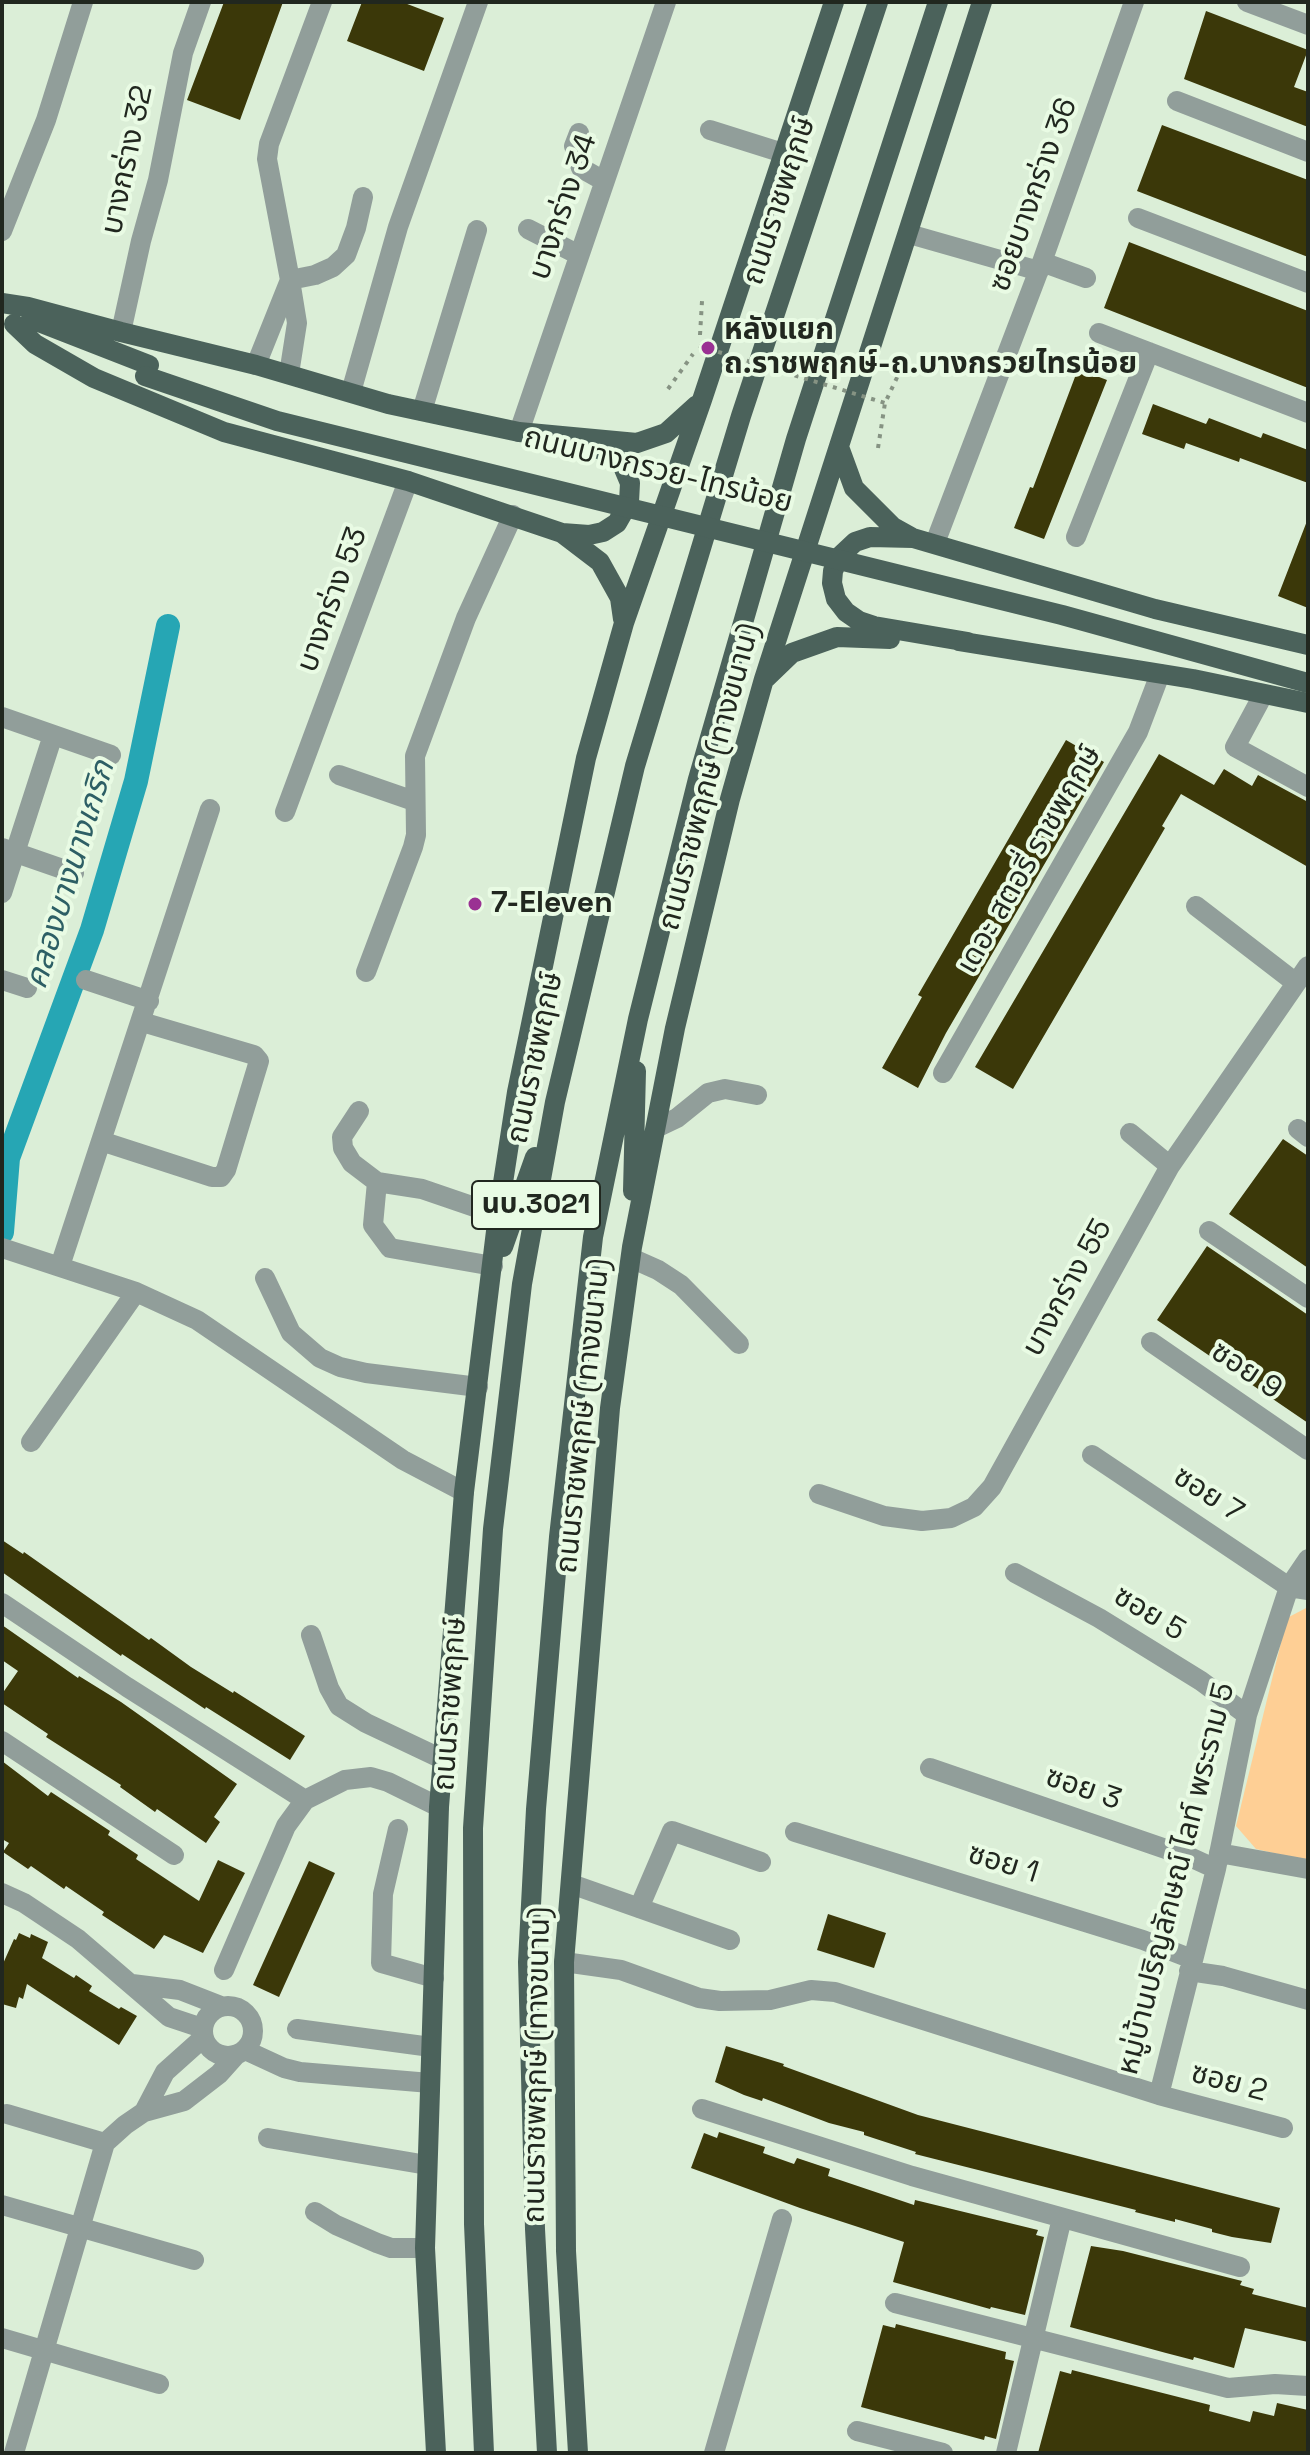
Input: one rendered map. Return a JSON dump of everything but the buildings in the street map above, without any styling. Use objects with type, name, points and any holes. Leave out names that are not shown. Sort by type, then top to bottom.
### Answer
[{"type":"main road","name":"นบ.3021","points":[[436,2453],[425,2248],[439,1807],[464,1492],[498,1215],[517,1092],[586,758],[624,623],[702,400],[834,2]]},
{"type":"main road","name":"ถนนราชพฤกษ์","points":[[484,2453],[473,2209],[473,1828],[498,1485],[522,1284],[555,1102],[635,766],[741,416],[878,2]]},
{"type":"main road","name":"นบ.3021","points":[[547,2453],[535,2229],[528,1962],[536,1809],[559,1537],[593,1237],[638,1019],[698,779],[796,439],[938,2]]},
{"type":"main road","name":"ถนนราชพฤกษ์ (ทางขนาน)","points":[[575,2453],[576,2415],[566,2251],[564,1962],[610,1408],[631,1253],[675,1028],[730,799],[764,679],[982,2]]},
{"type":"main road","points":[[2,304],[28,307],[256,365],[388,404],[519,432],[637,443],[666,433],[702,400]]},
{"type":"main road","name":"ถนนบางกรวย-ไทรน้อย","points":[[2,304],[147,370],[277,421],[1032,608],[1308,683]]},
{"type":"main road","points":[[8,322],[35,344],[94,378],[224,432],[408,481],[562,533],[589,535],[603,532],[623,516],[629,502],[630,483],[622,464],[611,454],[568,438]]},
{"type":"main road","name":"ถนนบางกรวย-ไทรน้อย","points":[[8,322],[147,370],[280,410],[796,535],[1308,671]]},
{"type":"main road","points":[[839,447],[854,488],[893,527],[913,538]]},
{"type":"main road","points":[[562,533],[600,562],[620,598],[624,623]]},
{"type":"main road","points":[[1308,645],[1155,609],[913,538],[870,537],[855,542],[839,557],[833,571],[836,599],[846,612],[874,626],[1160,674],[1308,703]]},
{"type":"main road","points":[[764,679],[792,653],[837,637],[968,642]]},
{"type":"main road","points":[[631,1253],[638,1019]]},
{"type":"main road","points":[[492,1274],[555,1102]]},
{"type":"street","points":[[2,231],[46,120],[83,2]]},
{"type":"street","name":"บางกร่าง 32","points":[[121,332],[158,180],[183,53],[201,2]]},
{"type":"street","points":[[289,374],[297,323],[267,159],[274,131],[322,2]]},
{"type":"street","points":[[351,392],[398,227],[478,2]]},
{"type":"street","name":"บางกร่าง 34","points":[[519,432],[666,2]]},
{"type":"street","name":"ซอยบางกร่าง 36","points":[[935,543],[1040,267],[1134,2]]},
{"type":"street","points":[[1247,2],[1308,25]]},
{"type":"street","points":[[1177,101],[1308,152]]},
{"type":"street","points":[[710,130],[783,153]]},
{"type":"street","points":[[579,133],[574,146],[581,168],[604,181]]},
{"type":"street","points":[[290,280],[315,275],[333,267],[346,255],[363,197]]},
{"type":"street","points":[[1138,218],[1308,283]]},
{"type":"street","points":[[528,229],[579,255]]},
{"type":"street","points":[[422,411],[477,230]]},
{"type":"street","points":[[909,234],[1086,278]]},
{"type":"street","points":[[256,365],[290,280]]},
{"type":"street","points":[[1099,333],[1308,413]]},
{"type":"street","points":[[1076,537],[1149,352]]},
{"type":"street","name":"บางกร่าง 53","points":[[285,812],[408,481]]},
{"type":"street","points":[[366,972],[416,835],[415,756],[466,618],[513,515]]},
{"type":"street","name":"เดอะ สตอรี่ ราชพฤกษ์","points":[[943,1073],[1138,732],[1160,674]]},
{"type":"street","points":[[1263,695],[1235,747],[1308,787]]},
{"type":"street","points":[[2,717],[111,755]]},
{"type":"street","points":[[2,893],[8,850],[53,735]]},
{"type":"street","points":[[339,775],[414,801]]},
{"type":"street","points":[[60,1266],[210,809]]},
{"type":"street","points":[[8,850],[74,873]]},
{"type":"street","points":[[1196,906],[1302,975]]},
{"type":"street","name":"บางกร่าง 55","points":[[819,1494],[884,1516],[922,1521],[951,1518],[974,1507],[992,1487],[1170,1166],[1302,975]]},
{"type":"street","points":[[2,980],[27,988]]},
{"type":"street","points":[[86,980],[149,1001]]},
{"type":"street","points":[[101,1141],[212,1177],[221,1177],[226,1170],[259,1061],[254,1055],[142,1022]]},
{"type":"street","points":[[656,1128],[677,1118],[708,1093],[725,1089],[757,1095]]},
{"type":"street","points":[[359,1111],[342,1137],[343,1148],[352,1163],[377,1182],[422,1189],[498,1215]]},
{"type":"street","points":[[1130,1133],[1170,1166]]},
{"type":"street","points":[[377,1182],[373,1225],[390,1248],[492,1274]]},
{"type":"street","points":[[1209,1231],[1308,1298]]},
{"type":"street","points":[[2,1248],[136,1292],[197,1320],[403,1460],[464,1492]]},
{"type":"street","points":[[631,1253],[681,1285],[739,1344]]},
{"type":"street","points":[[265,1278],[291,1333],[320,1358],[366,1373],[478,1387]]},
{"type":"street","points":[[31,1442],[136,1292]]},
{"type":"street","name":"ซอย 9","points":[[1151,1342],[1308,1450]]},
{"type":"street","name":"ซอย 7","points":[[1092,1455],[1298,1588]]},
{"type":"street","name":"หมู่บ้านปริญลักษณ์ ไลท์ พระราม 5","points":[[564,1962],[621,1970],[699,1998],[720,2001],[770,2000],[811,1990],[835,1992],[1159,2095],[1218,1861],[1247,1715],[1308,1559]]},
{"type":"street","name":"ซอย 5","points":[[1015,1573],[1099,1618],[1201,1681],[1247,1715]]},
{"type":"street","points":[[2,1603],[305,1800]]},
{"type":"street","points":[[311,1635],[329,1688],[339,1706],[366,1723],[442,1759]]},
{"type":"street","points":[[2,1741],[174,1855]]},
{"type":"street","name":"ซอย 3","points":[[930,1768],[1177,1853],[1218,1861],[1308,1869]]},
{"type":"street","points":[[224,1970],[286,1826],[305,1800],[355,1777],[371,1777],[439,1807]]},
{"type":"street","points":[[398,1829],[383,1894],[381,1963],[434,1978]]},
{"type":"street","points":[[639,1908],[672,1831],[761,1862]]},
{"type":"street","name":"ซอย 1","points":[[795,1832],[1143,1940],[1191,1965],[1308,2000]]},
{"type":"street","points":[[571,1884],[730,1940]]},
{"type":"street","points":[[2,1893],[24,1903],[78,1939],[169,2017],[203,2033],[216,2053],[226,2056],[240,2053],[300,2072],[430,2083]]},
{"type":"street","points":[[14,2453],[105,2143],[144,2112],[184,2101],[219,2074],[254,2033],[253,2023],[240,2008],[221,2006],[180,1990],[132,1984]]},
{"type":"street","points":[[144,2112],[165,2072],[203,2033],[212,2011],[221,2006]]},
{"type":"street","points":[[297,2029],[431,2047]]},
{"type":"street","name":"ซอย 2","points":[[1159,2095],[1283,2128]]},
{"type":"street","points":[[702,2109],[912,2176],[1240,2267]]},
{"type":"street","points":[[7,2114],[105,2143]]},
{"type":"street","points":[[268,2138],[427,2165]]},
{"type":"street","points":[[2,2205],[194,2260]]},
{"type":"street","points":[[315,2212],[336,2225],[391,2248],[425,2248]]},
{"type":"street","points":[[1006,2453],[1062,2218]]},
{"type":"street","points":[[714,2453],[782,2219]]},
{"type":"street","points":[[895,2303],[1228,2388],[1275,2384],[1308,2386]]},
{"type":"street","points":[[2,2338],[159,2384]]},
{"type":"street","points":[[857,2431],[943,2453]]},
{"type":"path","points":[[668,389],[699,346],[702,301]]},
{"type":"path","points":[[699,346],[885,403]]},
{"type":"path","points":[[878,448],[885,403],[901,369]]},
{"type":"shaded area","points":[[1308,1607],[1308,1861],[1256,1849],[1236,1826],[1287,1618]]},
{"type":"waterway","name":"คลองบางนางเกริก","points":[[2,1232],[8,1158],[92,930],[136,781],[168,626]]},
{"type":"place","name":"หลังแยก ถ.ราชพฤกษ์-ถ.บางกรวยไทรน้อย","points":[[708,348]]},
{"type":"place","name":"7-Eleven","points":[[475,904]]}]
